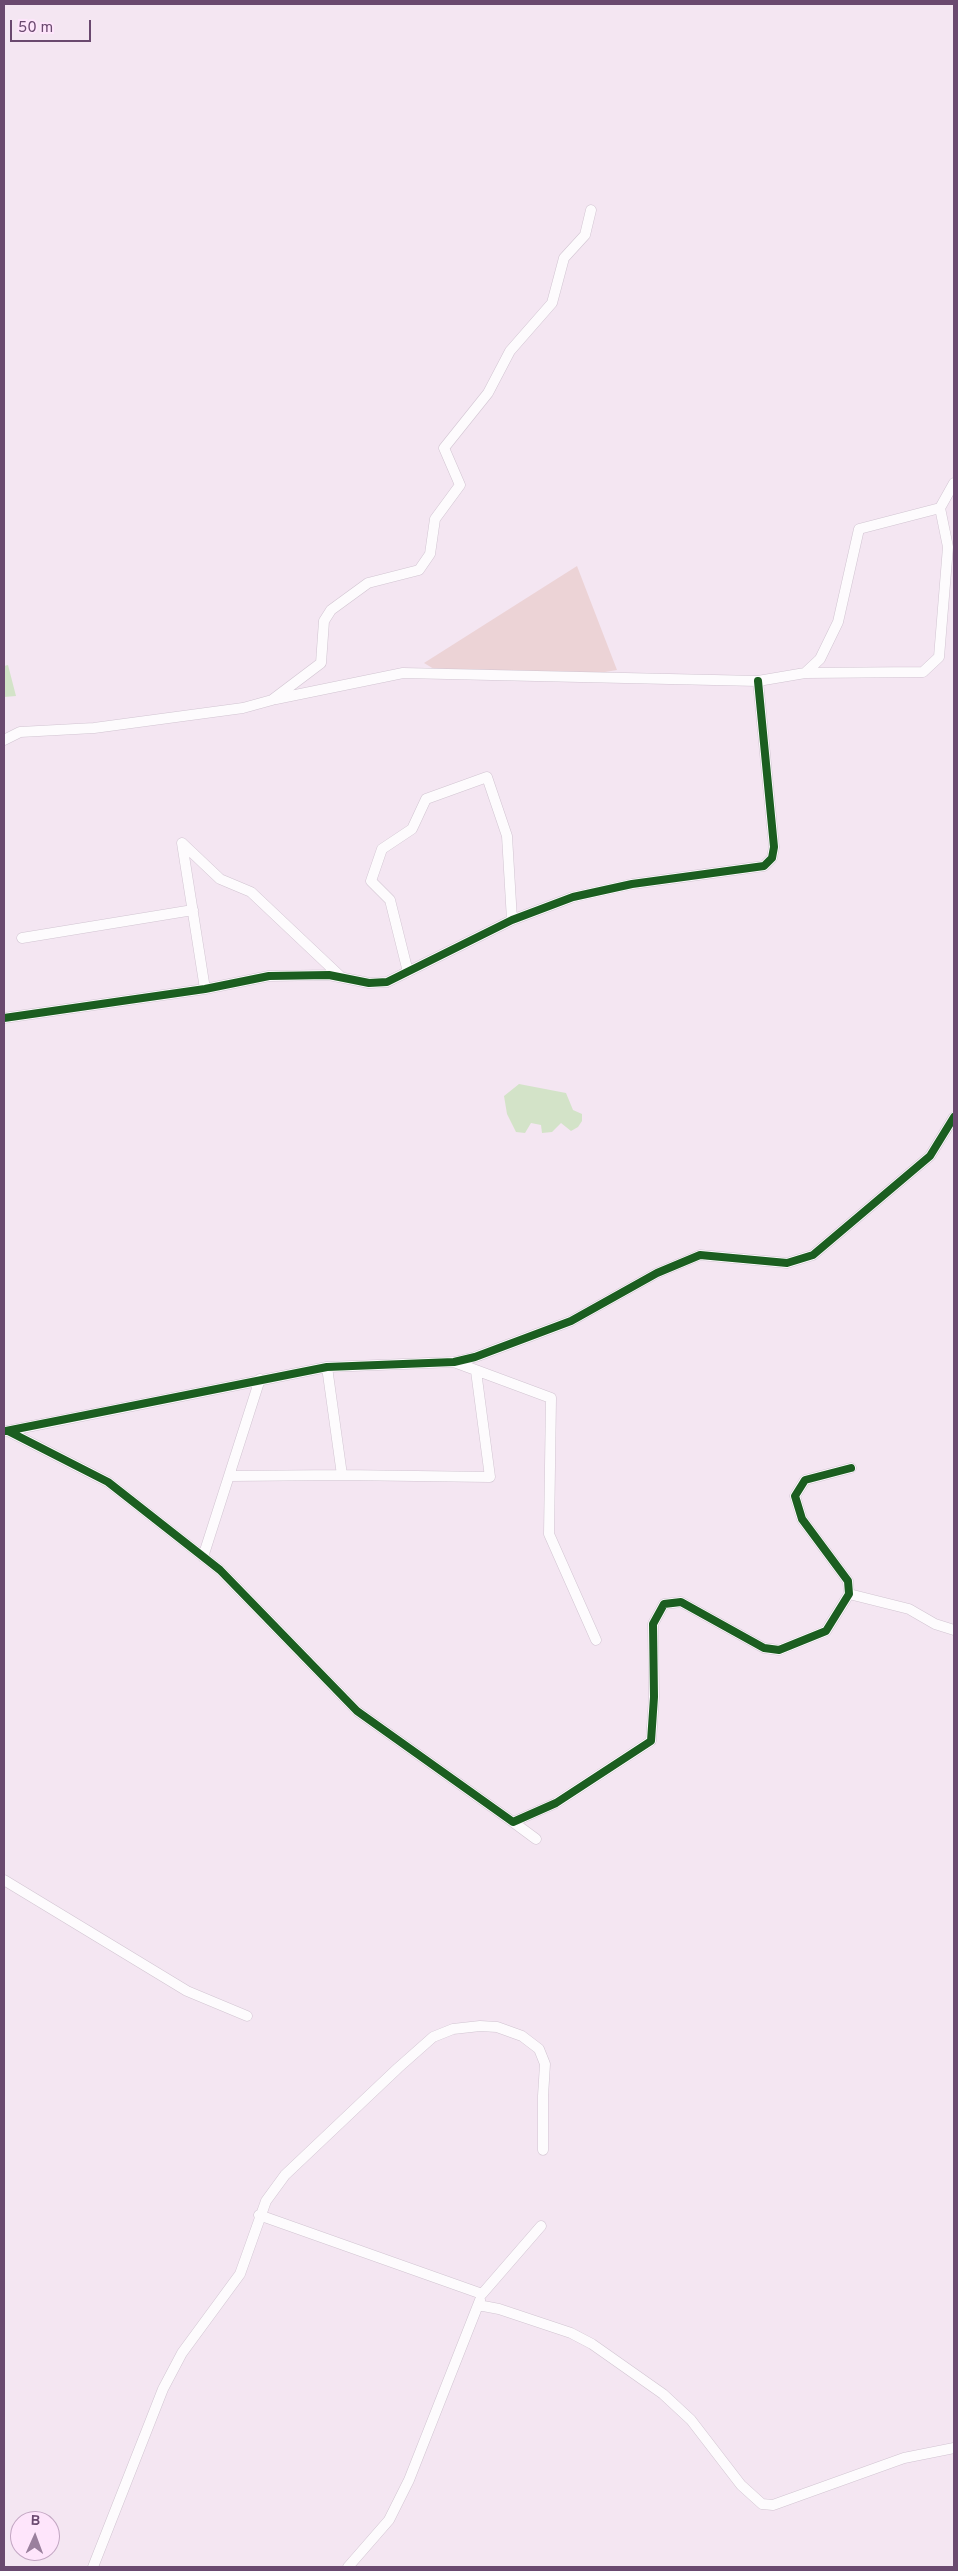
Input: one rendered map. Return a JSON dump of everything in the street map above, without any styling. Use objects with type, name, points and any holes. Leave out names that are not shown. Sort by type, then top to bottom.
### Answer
[{"type":"street","points":[[272,700],[321,663],[324,621],[331,610],[368,583],[419,570],[430,554],[435,519],[460,485],[444,448],[488,392],[510,351],[552,303],[564,258],[585,235],[591,210]]},
{"type":"street","points":[[4,740],[20,732],[94,728],[243,708],[272,700],[403,673],[758,681],[805,673],[922,672],[938,657],[948,547],[940,508],[954,483]]},
{"type":"street","points":[[805,673],[820,659],[838,622],[859,529],[940,508]]},
{"type":"street","points":[[4,1018],[205,988],[269,976],[303,974],[369,983],[387,982],[512,920],[554,903],[632,884],[760,868],[772,858],[774,847],[758,681]]},
{"type":"street","points":[[408,972],[390,900],[371,881],[382,849],[412,830],[426,799],[487,777],[507,836],[512,920]]},
{"type":"street","points":[[205,988],[182,843],[220,879],[251,892],[343,978]]},
{"type":"street","points":[[22,938],[193,910]]},
{"type":"street","points":[[6,1431],[327,1367],[454,1362],[475,1357],[571,1321],[657,1273],[700,1255],[787,1263],[813,1255],[930,1156],[954,1117]]},
{"type":"street","points":[[454,1362],[551,1398],[549,1534],[596,1640]]},
{"type":"street","points":[[327,1367],[342,1475]]},
{"type":"street","points":[[229,1476],[490,1477],[476,1371]]},
{"type":"street","points":[[203,1556],[260,1379]]},
{"type":"street","points":[[6,1431],[108,1482],[220,1570],[357,1711],[536,1839]]},
{"type":"street","points":[[513,1822],[556,1803],[651,1741],[654,1697],[652,1624],[664,1604],[681,1602],[764,1648],[779,1650],[826,1631],[850,1594],[848,1581],[802,1519],[794,1496],[805,1480],[851,1468]]},
{"type":"street","points":[[850,1594],[909,1609],[934,1624],[954,1630]]},
{"type":"street","points":[[4,1880],[187,1991],[247,2016]]},
{"type":"street","points":[[93,2567],[163,2389],[182,2352],[240,2274],[259,2215],[271,2193],[285,2175],[425,2044],[453,2029],[480,2026],[497,2027],[522,2036],[540,2049],[546,2076],[542,2096],[544,2150]]},
{"type":"street","points":[[259,2215],[482,2294]]},
{"type":"street","points":[[348,2567],[389,2520],[410,2480],[482,2294],[541,2226]]},
{"type":"street","points":[[478,2305],[572,2333],[592,2344],[663,2394],[691,2420],[741,2485],[762,2504],[773,2504],[904,2458],[954,2448]]},
{"type":"shaded area","points":[[577,566],[617,670],[587,675],[434,669],[424,663]]},
{"type":"shaded area","points":[[8,665],[16,696],[4,697],[4,666]]},
{"type":"shaded area","points":[[519,1084],[566,1093],[573,1110],[582,1114],[582,1121],[578,1127],[571,1131],[561,1123],[552,1132],[542,1133],[541,1125],[531,1123],[525,1133],[516,1132],[507,1114],[504,1096]]},
{"type":"cycle path","points":[[4,1018],[205,989],[269,976],[329,975],[369,983],[387,982],[512,920],[573,897],[632,884],[764,866],[772,858],[774,847],[758,681]]},
{"type":"cycle path","points":[[6,1431],[327,1367],[454,1362],[475,1357],[571,1321],[657,1273],[700,1255],[787,1263],[813,1255],[930,1156],[954,1117]]},
{"type":"cycle path","points":[[8,1431],[108,1482],[220,1570],[357,1711],[513,1822],[556,1803],[651,1741],[654,1697],[653,1624],[664,1604],[681,1602],[764,1648],[779,1650],[826,1631],[849,1594],[848,1581],[802,1519],[795,1496],[805,1480],[851,1468]]}]
